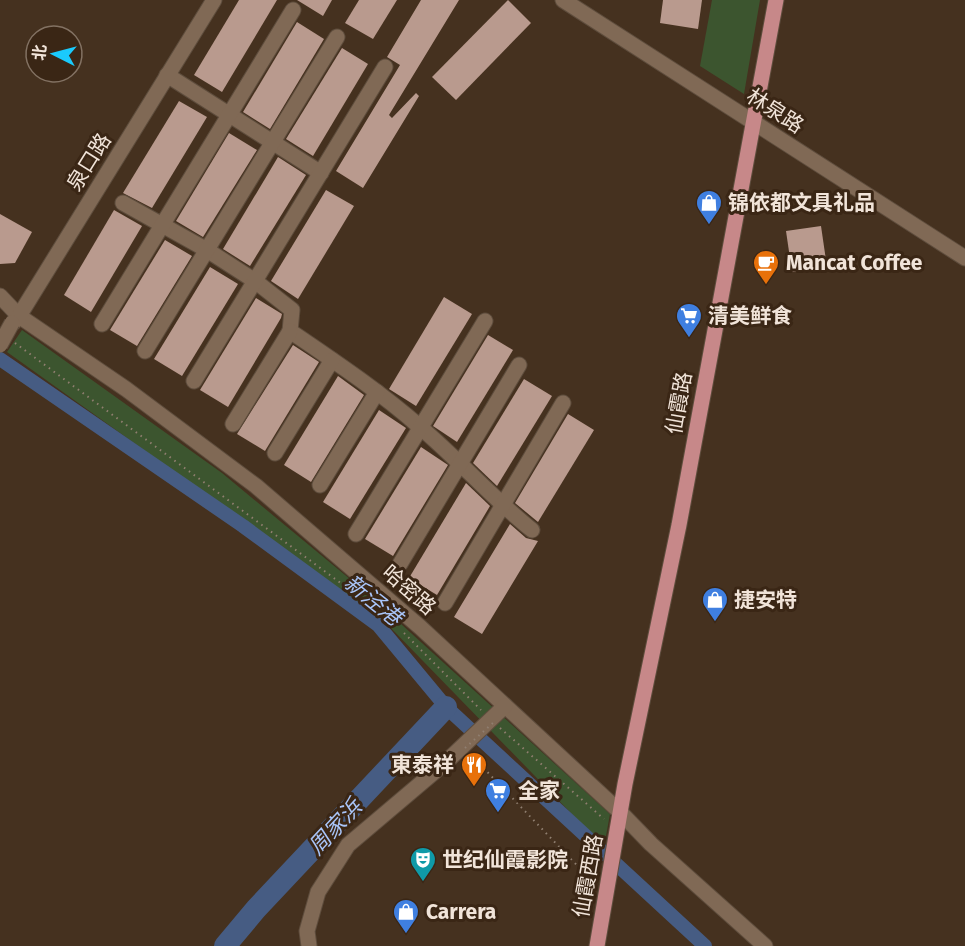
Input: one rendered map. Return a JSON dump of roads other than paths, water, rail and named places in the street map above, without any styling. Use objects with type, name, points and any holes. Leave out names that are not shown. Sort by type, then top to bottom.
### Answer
[{"type":"main road","name":"仙霞路","points":[[620,812],[679,525],[776,0]]},
{"type":"main road","name":"仙霞西路","points":[[597,946],[620,812]]},
{"type":"street","name":"泉口路","points":[[9,330],[214,0]]},
{"type":"street","name":"林泉路","points":[[562,0],[965,258]]},
{"type":"street","points":[[102,324],[293,10]]},
{"type":"street","points":[[146,351],[337,37]]},
{"type":"street","points":[[194,381],[385,67]]},
{"type":"street","points":[[167,75],[321,173]]},
{"type":"street","points":[[123,203],[207,250],[255,281],[292,310],[290,331],[233,424]]},
{"type":"street","name":"哈密路","points":[[0,296],[9,330],[126,389],[256,486],[420,627],[620,812],[651,844],[765,946]]},
{"type":"street","points":[[356,534],[485,321]]},
{"type":"street","points":[[290,331],[377,392],[421,427],[502,506],[532,530]]},
{"type":"street","points":[[275,453],[332,360]]},
{"type":"street","points":[[400,564],[519,365]]},
{"type":"street","points":[[320,485],[377,392]]},
{"type":"street","points":[[445,603],[563,404]]},
{"type":"street","points":[[309,946],[307,931],[318,892],[348,845],[464,747],[505,706]]},
{"type":"waterway","name":"新泾港","points":[[0,359],[243,526],[378,625],[446,707],[705,946]]},
{"type":"waterway","name":"周家浜","points":[[225,946],[256,909],[446,707]]},
{"type":"place","name":"锦依都文具礼品","points":[[709,226]]},
{"type":"place","name":"Mancat Coffee","points":[[766,286]]},
{"type":"place","name":"清美鲜食","points":[[689,339]]},
{"type":"place","name":"捷安特","points":[[715,623]]},
{"type":"place","name":"東泰祥","points":[[474,788]]},
{"type":"place","name":"全家","points":[[498,814]]},
{"type":"place","name":"世纪仙霞影院","points":[[423,883]]},
{"type":"place","name":"Carrera","points":[[406,935]]}]
